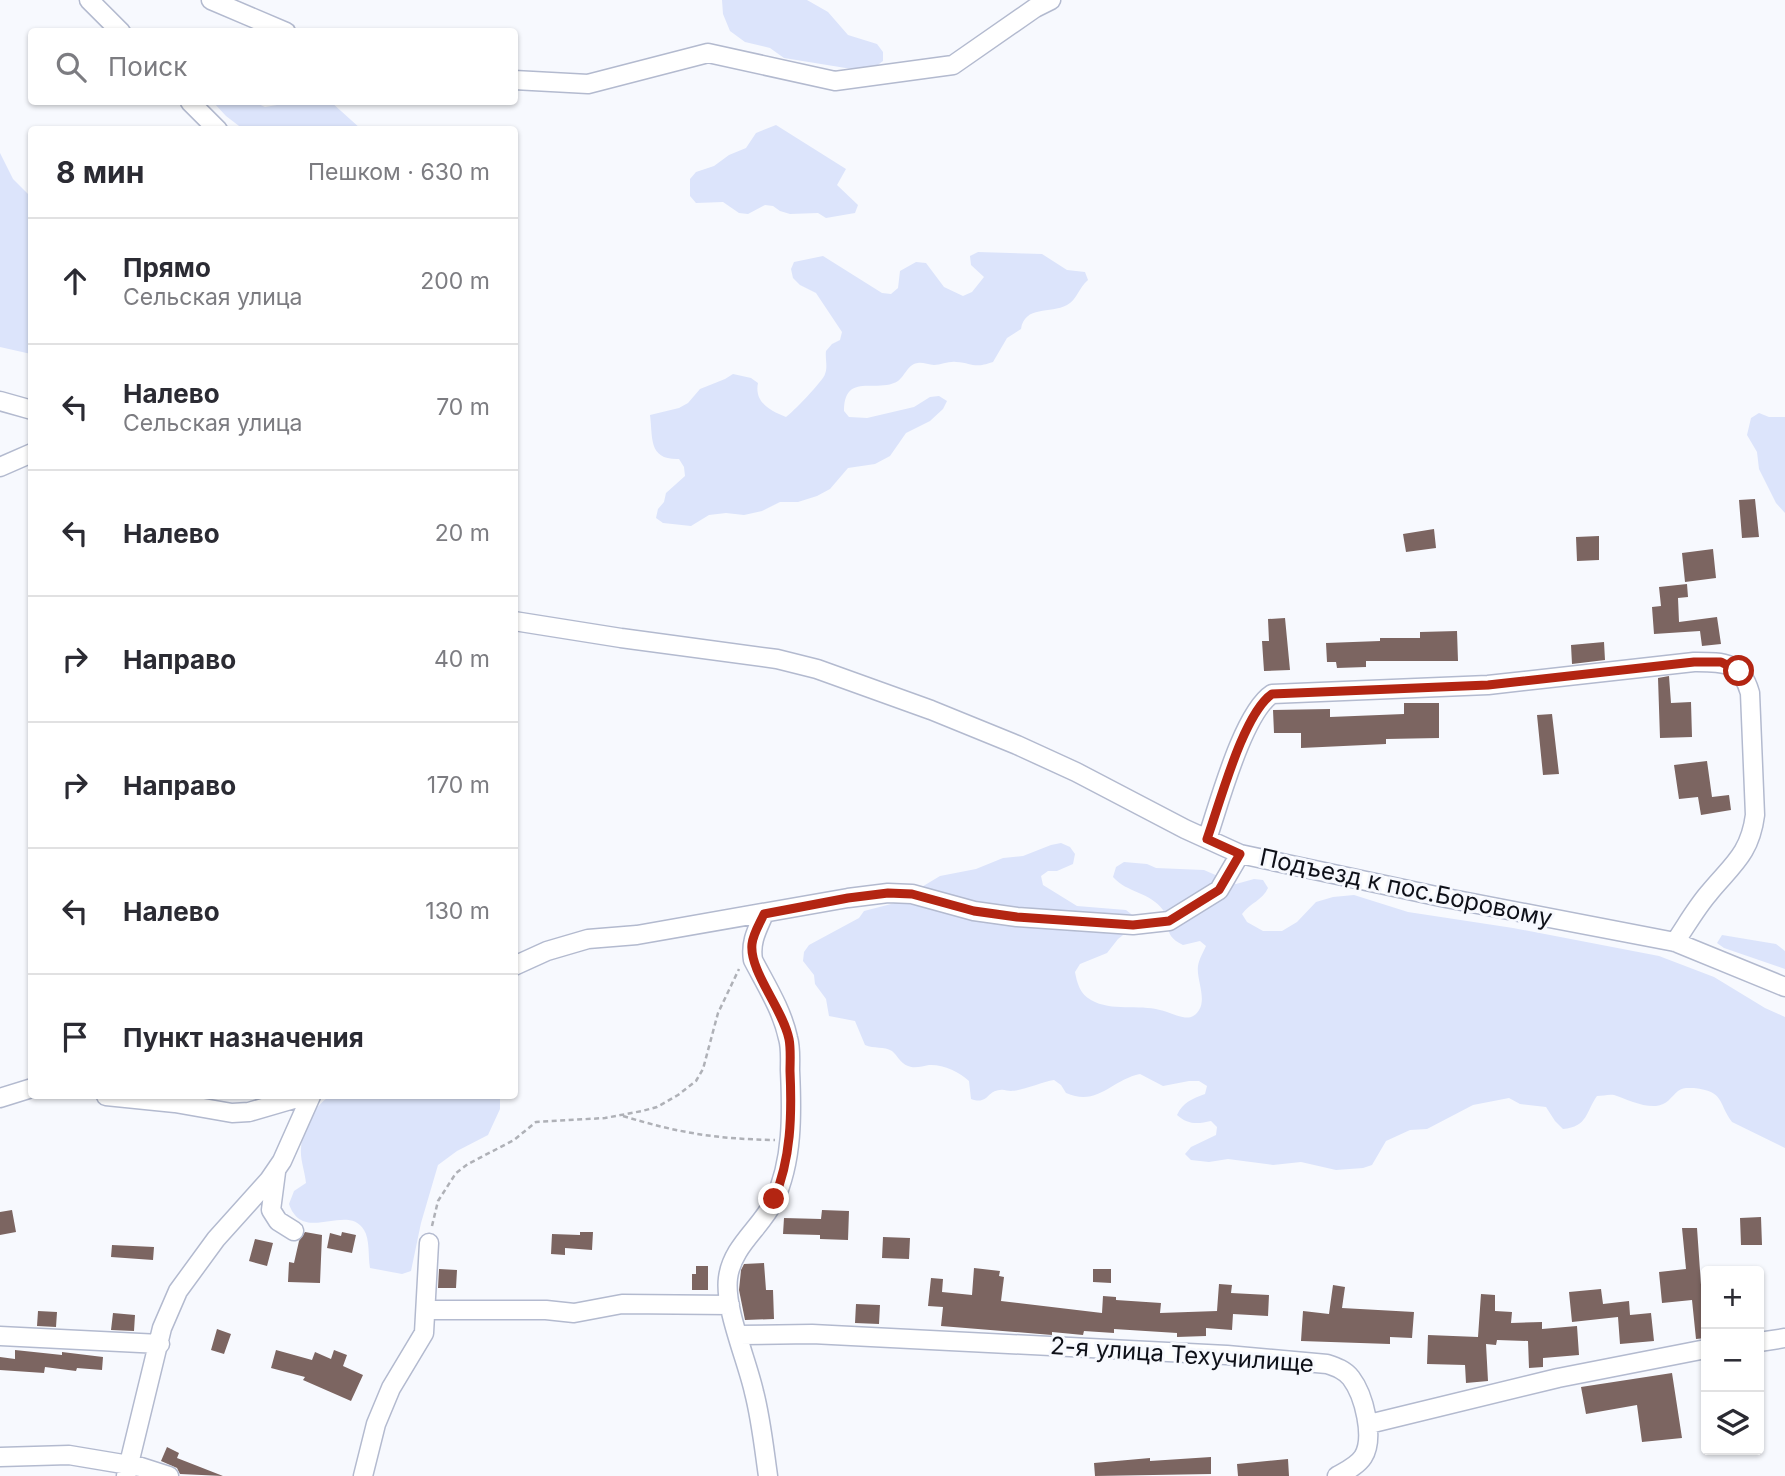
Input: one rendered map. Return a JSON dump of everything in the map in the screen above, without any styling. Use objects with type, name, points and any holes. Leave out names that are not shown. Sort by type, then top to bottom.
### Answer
[{"type":"street","points":[[89,0],[117,28]]},
{"type":"street","points":[[211,0],[277,28]]},
{"type":"street","points":[[518,80],[588,84],[708,53],[835,81],[953,65],[1035,8],[1051,0]]},
{"type":"street","points":[[193,105],[214,126]]},
{"type":"street","points":[[0,401],[28,409]]},
{"type":"street","points":[[0,467],[28,455]]},
{"type":"street","name":"Подъезд к пос.Боровому","points":[[518,622],[777,659],[829,673],[1017,745],[1240,854],[1441,897],[1675,942],[1785,986]]},
{"type":"street","points":[[1207,839],[1246,730],[1261,703],[1272,694],[1488,685],[1694,662],[1721,662],[1739,671],[1750,693],[1755,815],[1752,835],[1731,869],[1708,893],[1675,942]]},
{"type":"street","points":[[518,964],[547,951],[588,939],[637,935],[888,893],[912,894],[974,911],[1017,917],[1133,925],[1169,921],[1219,890],[1240,854]]},
{"type":"street","points":[[764,914],[752,941],[752,953],[753,960],[781,1014],[789,1040],[789,1140],[783,1178],[774,1199],[766,1214],[744,1241],[728,1276],[730,1305],[754,1393],[768,1476]]},
{"type":"street","points":[[0,1098],[28,1089]]},
{"type":"street","points":[[140,1099],[175,1102],[232,1113],[250,1112],[294,1099]]},
{"type":"street","points":[[127,1471],[162,1328],[177,1290],[216,1239],[277,1169],[310,1099]]},
{"type":"street","points":[[277,1169],[271,1210],[278,1221],[294,1231]]},
{"type":"street","points":[[363,1476],[376,1424],[391,1388],[424,1333],[429,1243]]},
{"type":"street","points":[[426,1310],[546,1310],[574,1313],[622,1304],[730,1305]]},
{"type":"street","name":"2-я улица Техучилище","points":[[739,1335],[826,1335],[1317,1362],[1340,1369],[1351,1378],[1369,1424]]},
{"type":"street","points":[[0,1336],[160,1344]]},
{"type":"street","points":[[1764,1341],[1785,1338]]},
{"type":"street","points":[[1336,1476],[1362,1459],[1369,1442],[1369,1424],[1558,1378],[1701,1350]]},
{"type":"street","points":[[0,1457],[69,1455],[127,1471],[154,1470],[169,1476]]},
{"type":"path","points":[[429,1243],[438,1201],[447,1184],[468,1164],[504,1147],[536,1122],[620,1115],[657,1107],[678,1095],[700,1076],[718,1013],[740,965]]},
{"type":"path","points":[[620,1115],[705,1137],[789,1140]]},
{"type":"shaded area","points":[[722,0],[807,0],[828,12],[848,35],[877,44],[883,52],[883,61],[875,67],[858,70],[784,58],[770,48],[745,42],[730,31],[723,14]]},
{"type":"shaded area","points":[[216,105],[334,105],[358,126],[239,126]]},
{"type":"shaded area","points":[[776,125],[846,169],[837,185],[858,205],[855,213],[826,218],[818,213],[790,214],[765,205],[748,214],[739,213],[723,202],[696,203],[690,196],[690,179],[696,172],[714,166],[729,155],[746,148],[756,133]]},
{"type":"shaded area","points":[[0,153],[13,179],[28,194],[28,353],[0,347]]},
{"type":"shaded area","points":[[978,252],[1042,254],[1067,270],[1085,272],[1088,280],[1067,305],[1027,316],[1021,329],[1007,338],[993,362],[977,365],[953,362],[934,365],[918,363],[898,381],[881,386],[856,387],[849,391],[844,411],[849,417],[867,418],[914,407],[930,397],[939,396],[947,401],[943,409],[930,421],[906,433],[890,456],[875,464],[848,468],[830,489],[798,502],[780,502],[762,511],[744,515],[709,515],[691,526],[663,523],[656,518],[666,493],[685,476],[679,459],[662,456],[657,452],[652,439],[650,415],[679,408],[688,403],[700,389],[733,374],[751,378],[758,383],[758,395],[764,405],[786,417],[807,397],[825,374],[826,351],[840,340],[842,332],[816,293],[793,278],[791,269],[794,262],[823,256],[882,293],[891,294],[898,288],[900,271],[916,262],[926,263],[944,287],[963,296],[972,292],[984,277],[971,265],[970,256]]},
{"type":"shaded area","points":[[1759,413],[1769,417],[1785,417],[1785,513],[1776,503],[1759,469],[1757,452],[1747,435],[1751,418]]},
{"type":"shaded area","points":[[1061,843],[1070,847],[1075,854],[1073,864],[1057,871],[1048,871],[1041,876],[1043,885],[1077,906],[1126,910],[1135,917],[1132,928],[1118,939],[1107,953],[1080,964],[1075,972],[1078,984],[1087,998],[1099,1004],[1152,1008],[1188,1017],[1196,1014],[1202,1003],[1198,966],[1206,946],[1200,941],[1183,945],[1171,937],[1168,920],[1158,904],[1113,877],[1116,867],[1124,862],[1147,864],[1156,868],[1204,870],[1236,884],[1254,879],[1263,880],[1268,888],[1266,892],[1242,914],[1247,922],[1263,931],[1282,931],[1297,922],[1316,902],[1354,895],[1408,912],[1513,928],[1659,956],[1714,977],[1785,1017],[1785,1148],[1732,1122],[1716,1095],[1688,1088],[1680,1090],[1666,1102],[1656,1106],[1640,1104],[1614,1095],[1597,1096],[1582,1122],[1563,1129],[1546,1107],[1520,1104],[1509,1098],[1473,1105],[1427,1129],[1410,1130],[1386,1141],[1372,1165],[1363,1168],[1336,1170],[1301,1162],[1273,1165],[1228,1159],[1209,1162],[1191,1160],[1185,1154],[1191,1147],[1216,1135],[1217,1127],[1211,1121],[1193,1123],[1177,1115],[1185,1104],[1205,1094],[1207,1086],[1199,1081],[1163,1086],[1140,1074],[1087,1097],[1066,1093],[1054,1080],[1015,1091],[995,1091],[981,1100],[971,1099],[969,1081],[956,1072],[934,1065],[908,1066],[889,1049],[865,1045],[855,1021],[829,1016],[826,999],[815,984],[814,975],[803,961],[804,952],[809,945],[859,918],[864,911],[895,903],[940,876],[976,869],[1003,858],[1023,856]]},
{"type":"shaded area","points":[[1722,935],[1776,944],[1785,951],[1785,969],[1724,948],[1717,943]]},
{"type":"shaded area","points":[[500,1099],[500,1109],[488,1135],[457,1151],[438,1165],[421,1223],[411,1271],[402,1274],[370,1268],[366,1234],[356,1223],[347,1220],[314,1223],[304,1221],[296,1216],[289,1204],[294,1191],[306,1183],[301,1153],[302,1141],[306,1126],[324,1101]]},
{"type":"building","points":[[1755,499],[1759,537],[1742,538],[1739,500]]},
{"type":"building","points":[[1434,529],[1436,548],[1406,552],[1403,534]]},
{"type":"building","points":[[1599,536],[1599,560],[1577,561],[1576,537]]},
{"type":"building","points":[[1713,549],[1716,578],[1685,582],[1682,553]]},
{"type":"building","points":[[1687,584],[1688,597],[1678,598],[1679,622],[1717,617],[1721,644],[1702,646],[1700,631],[1654,634],[1652,607],[1661,606],[1659,587]]},
{"type":"building","points":[[1285,618],[1290,670],[1264,671],[1262,641],[1269,641],[1268,619]]},
{"type":"building","points":[[1457,631],[1458,661],[1366,661],[1366,667],[1337,668],[1336,662],[1327,662],[1326,643],[1380,641],[1380,638],[1420,638],[1420,632]]},
{"type":"building","points":[[1604,642],[1605,660],[1572,664],[1571,645]]},
{"type":"building","points":[[1669,676],[1671,703],[1691,702],[1692,737],[1660,738],[1658,678]]},
{"type":"building","points":[[1404,703],[1439,703],[1439,738],[1386,739],[1386,744],[1301,748],[1301,733],[1274,733],[1273,710],[1330,709],[1330,717],[1404,714]]},
{"type":"building","points":[[1552,714],[1559,774],[1543,775],[1537,715]]},
{"type":"building","points":[[1707,761],[1712,797],[1729,795],[1731,810],[1701,815],[1698,797],[1679,799],[1674,765]]},
{"type":"building","points":[[12,1210],[16,1232],[0,1235],[0,1212]]},
{"type":"building","points":[[822,1210],[849,1211],[848,1240],[820,1239],[820,1235],[783,1234],[784,1218],[821,1219]]},
{"type":"building","points":[[1761,1217],[1762,1245],[1741,1245],[1740,1218]]},
{"type":"building","points":[[1682,1228],[1697,1228],[1701,1338],[1696,1339],[1692,1300],[1662,1303],[1659,1272],[1686,1269]]},
{"type":"building","points":[[305,1232],[322,1235],[320,1283],[288,1282],[289,1262],[294,1263],[299,1241]]},
{"type":"building","points":[[342,1232],[356,1235],[352,1253],[327,1248],[330,1233],[341,1236]]},
{"type":"building","points":[[580,1232],[593,1232],[592,1250],[565,1248],[565,1255],[551,1254],[552,1234],[580,1235]]},
{"type":"building","points":[[883,1237],[910,1238],[909,1259],[882,1258]]},
{"type":"building","points":[[255,1239],[273,1243],[267,1266],[249,1261]]},
{"type":"building","points":[[112,1245],[154,1247],[153,1260],[111,1257]]},
{"type":"building","points":[[764,1263],[766,1290],[773,1290],[774,1319],[745,1320],[739,1290],[741,1270],[744,1264]]},
{"type":"building","points":[[696,1266],[708,1266],[708,1290],[692,1290],[692,1274],[696,1274]]},
{"type":"building","points":[[974,1268],[1000,1271],[999,1276],[1004,1277],[1001,1301],[1102,1313],[1103,1296],[1116,1297],[1116,1300],[1161,1303],[1160,1313],[1217,1311],[1219,1284],[1232,1285],[1231,1293],[1269,1295],[1268,1316],[1233,1314],[1232,1330],[1206,1328],[1206,1336],[1177,1337],[1177,1333],[1114,1329],[1114,1333],[1084,1331],[1083,1335],[1052,1332],[1052,1335],[941,1326],[943,1307],[928,1306],[931,1278],[943,1279],[942,1292],[972,1295]]},
{"type":"building","points":[[439,1269],[457,1270],[456,1288],[438,1288]]},
{"type":"building","points":[[1093,1269],[1111,1269],[1111,1283],[1093,1282]]},
{"type":"building","points":[[1333,1285],[1345,1287],[1342,1308],[1414,1312],[1412,1338],[1390,1337],[1390,1344],[1301,1341],[1303,1311],[1329,1314]]},
{"type":"building","points":[[1601,1289],[1603,1304],[1629,1301],[1630,1315],[1651,1313],[1654,1341],[1620,1344],[1618,1317],[1572,1322],[1569,1292]]},
{"type":"building","points":[[1481,1294],[1495,1295],[1495,1311],[1512,1312],[1511,1323],[1542,1322],[1542,1329],[1577,1326],[1579,1355],[1543,1358],[1543,1367],[1529,1368],[1528,1341],[1497,1340],[1496,1345],[1486,1344],[1488,1381],[1466,1383],[1465,1365],[1427,1364],[1428,1335],[1478,1337]]},
{"type":"building","points":[[856,1304],[880,1305],[879,1324],[855,1323]]},
{"type":"building","points":[[38,1311],[57,1312],[56,1327],[37,1326]]},
{"type":"building","points":[[113,1313],[135,1315],[134,1331],[111,1330]]},
{"type":"building","points":[[217,1329],[231,1334],[224,1354],[211,1350]]},
{"type":"building","points":[[15,1350],[103,1357],[102,1370],[77,1368],[76,1371],[45,1367],[44,1373],[0,1370],[0,1357],[15,1359]]},
{"type":"building","points":[[276,1350],[312,1360],[315,1352],[331,1359],[334,1350],[347,1355],[343,1366],[363,1375],[351,1401],[303,1380],[305,1377],[271,1368]]},
{"type":"building","points":[[1672,1373],[1682,1438],[1642,1442],[1637,1405],[1586,1414],[1581,1387]]},
{"type":"building","points":[[167,1447],[179,1453],[177,1458],[223,1476],[180,1474],[177,1468],[161,1461]]},
{"type":"building","points":[[1211,1457],[1211,1474],[1095,1476],[1094,1463],[1150,1458],[1150,1461]]},
{"type":"building","points":[[1288,1459],[1289,1476],[1238,1476],[1237,1464]]},
{"type":"route","points":[[774,1199],[783,1178],[788,1154],[791,1084],[789,1040],[781,1014],[753,960],[752,941],[764,914],[888,893],[912,894],[974,911],[1017,917],[1133,925],[1169,921],[1219,890],[1240,854],[1207,839],[1246,730],[1261,703],[1272,694],[1488,685],[1694,662],[1721,662],[1739,671]]}]
